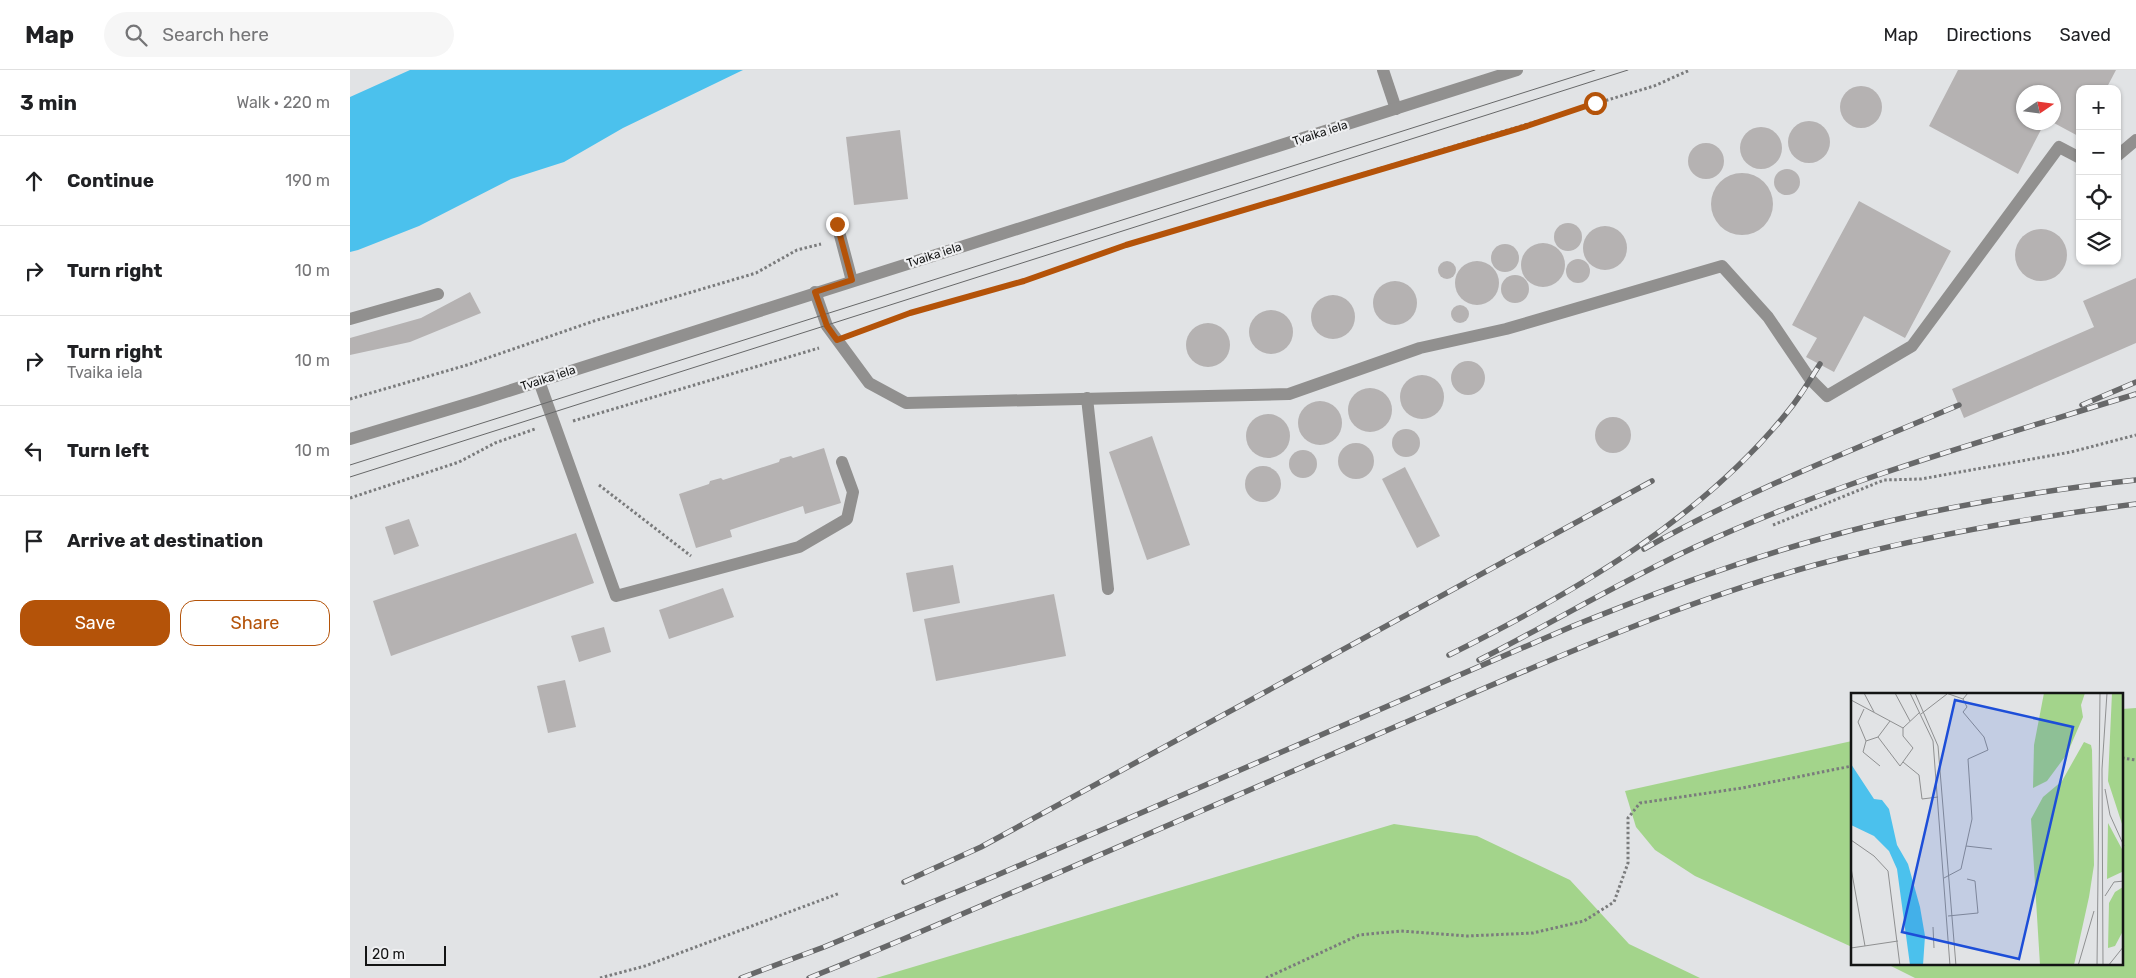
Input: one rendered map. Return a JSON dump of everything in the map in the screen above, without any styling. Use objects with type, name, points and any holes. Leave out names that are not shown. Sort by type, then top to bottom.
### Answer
[{"type":"street","points":[[1383,70],[1396,109]]},
{"type":"street","name":"Tvaika iela","points":[[350,440],[1517,70]]},
{"type":"street","points":[[2121,153],[2136,140]]},
{"type":"street","points":[[815,292],[827,326],[869,383],[906,403],[1290,394],[1420,348],[1506,329],[1722,266],[1768,317],[1810,379],[1827,396],[1912,346],[2060,147],[2076,156]]},
{"type":"street","points":[[837,224],[852,280]]},
{"type":"street","points":[[350,319],[438,294]]},
{"type":"street","points":[[539,381],[553,425],[616,596],[799,547],[847,520],[853,492],[842,462]]},
{"type":"street","points":[[1087,398],[1108,589]]},
{"type":"path","points":[[350,498],[459,462],[495,443],[816,349],[910,313],[1024,281],[1126,245],[1654,86],[1690,70]]},
{"type":"path","points":[[350,399],[467,364],[594,321],[756,272],[797,250],[841,238]]},
{"type":"path","points":[[1772,525],[1884,480],[1921,479],[2071,452],[2136,435]]},
{"type":"path","points":[[598,485],[710,571]]},
{"type":"path","points":[[1266,978],[1359,935],[1401,930],[1467,936],[1533,934],[1584,921],[1614,902],[1628,863],[1628,818],[1640,804],[1742,788],[1851,766]]},
{"type":"path","points":[[600,978],[645,966],[840,893]]},
{"type":"green space","points":[[2136,708],[2136,978],[1915,978],[1891,966],[2124,966],[2124,709]]},
{"type":"green space","points":[[1851,741],[1851,947],[1695,876],[1655,850],[1636,827],[1625,791]]},
{"type":"green space","points":[[1394,824],[1477,836],[1570,880],[1629,944],[1700,978],[876,978]]},
{"type":"water","points":[[410,70],[743,70],[623,128],[564,162],[511,179],[419,226],[350,252],[350,97]]},
{"type":"building","points":[[1958,70],[2116,70],[2108,85],[2076,85],[2076,135],[2061,127],[2061,85],[2016,85],[2016,130],[2041,130],[2018,174],[1929,126]]},
{"type":"building","points":[[1865,86],[1873,89],[1879,95],[1882,107],[1879,119],[1873,125],[1857,128],[1849,125],[1843,119],[1840,103],[1843,95],[1849,89]]},
{"type":"building","points":[[1813,121],[1821,124],[1827,130],[1830,142],[1827,154],[1821,160],[1805,163],[1797,160],[1791,154],[1788,138],[1791,130],[1797,124]]},
{"type":"building","points":[[1757,127],[1765,127],[1776,133],[1782,148],[1776,163],[1765,169],[1757,169],[1746,163],[1740,152],[1740,144],[1746,133]]},
{"type":"building","points":[[900,130],[908,199],[854,205],[846,137]]},
{"type":"building","points":[[1706,143],[1719,148],[1724,161],[1719,174],[1706,179],[1693,174],[1688,161],[1693,148]]},
{"type":"building","points":[[1787,169],[1797,172],[1800,182],[1797,192],[1787,195],[1777,192],[1774,182],[1777,172]]},
{"type":"building","points":[[1736,173],[1748,173],[1764,182],[1771,192],[1773,204],[1771,216],[1764,226],[1748,235],[1736,235],[1725,230],[1716,221],[1711,210],[1711,198],[1716,187],[1725,178]]},
{"type":"building","points":[[1859,201],[1951,251],[1905,338],[1864,316],[1834,372],[1806,357],[1817,338],[1792,325]]},
{"type":"building","points":[[1568,223],[1578,227],[1582,237],[1578,247],[1568,251],[1558,247],[1554,237],[1558,227]]},
{"type":"building","points":[[1601,226],[1609,226],[1621,232],[1627,248],[1621,264],[1609,270],[1601,270],[1589,264],[1583,252],[1583,244],[1589,232]]},
{"type":"building","points":[[2041,229],[2055,233],[2063,241],[2067,255],[2063,269],[2055,277],[2041,281],[2027,277],[2019,269],[2015,255],[2019,241],[2027,233]]},
{"type":"building","points":[[1547,243],[1559,249],[1564,256],[1564,274],[1559,281],[1552,286],[1539,287],[1531,284],[1524,277],[1521,261],[1524,253],[1531,246]]},
{"type":"building","points":[[1505,244],[1515,248],[1519,258],[1515,268],[1505,272],[1495,268],[1491,258],[1495,248]]},
{"type":"building","points":[[1578,259],[1586,263],[1590,271],[1586,279],[1578,283],[1570,279],[1566,271],[1570,263]]},
{"type":"building","points":[[1447,261],[1453,264],[1456,270],[1453,276],[1447,279],[1441,276],[1438,270],[1441,264]]},
{"type":"building","points":[[1473,261],[1481,261],[1493,267],[1499,283],[1493,299],[1481,305],[1473,305],[1461,299],[1455,287],[1455,279],[1461,267]]},
{"type":"building","points":[[1515,275],[1525,279],[1529,289],[1525,299],[1515,303],[1505,299],[1501,289],[1505,279]]},
{"type":"building","points":[[2136,278],[2136,343],[1964,418],[1952,389],[2094,327],[2083,301]]},
{"type":"building","points":[[1391,281],[1399,281],[1411,287],[1417,303],[1411,319],[1399,325],[1391,325],[1379,319],[1373,307],[1373,299],[1379,287]]},
{"type":"building","points":[[470,292],[481,313],[410,342],[350,355],[350,338],[421,318]]},
{"type":"building","points":[[1329,295],[1337,295],[1349,301],[1355,317],[1349,333],[1337,339],[1329,339],[1317,333],[1311,321],[1311,313],[1317,301]]},
{"type":"building","points":[[1460,305],[1466,308],[1469,314],[1466,320],[1460,323],[1454,320],[1451,314],[1454,308]]},
{"type":"building","points":[[1271,310],[1283,314],[1289,320],[1293,332],[1289,344],[1283,350],[1271,354],[1259,350],[1253,344],[1249,332],[1253,320],[1259,314]]},
{"type":"building","points":[[1208,323],[1220,327],[1226,333],[1230,345],[1226,357],[1220,363],[1208,367],[1196,363],[1190,357],[1186,345],[1190,333],[1196,327]]},
{"type":"building","points":[[1468,361],[1475,362],[1480,366],[1484,371],[1484,385],[1480,390],[1475,394],[1468,395],[1461,394],[1456,390],[1452,385],[1451,378],[1452,371],[1456,366],[1461,362]]},
{"type":"building","points":[[1418,375],[1426,375],[1438,381],[1444,397],[1438,413],[1426,419],[1418,419],[1406,413],[1400,401],[1400,393],[1406,381]]},
{"type":"building","points":[[1374,388],[1386,394],[1391,402],[1391,418],[1386,426],[1378,431],[1366,432],[1354,426],[1349,418],[1348,406],[1354,394],[1362,389]]},
{"type":"building","points":[[1316,401],[1324,401],[1336,407],[1342,423],[1336,439],[1324,445],[1316,445],[1304,439],[1298,427],[1298,419],[1304,407]]},
{"type":"building","points":[[1272,414],[1284,420],[1289,428],[1289,444],[1284,452],[1276,457],[1264,458],[1252,452],[1247,444],[1246,432],[1252,420],[1260,415]]},
{"type":"building","points":[[1613,417],[1626,422],[1631,435],[1626,448],[1613,453],[1600,448],[1595,435],[1600,422]]},
{"type":"building","points":[[1406,429],[1416,433],[1420,443],[1416,453],[1406,457],[1396,453],[1392,443],[1396,433]]},
{"type":"building","points":[[1152,436],[1190,545],[1147,560],[1109,452]]},
{"type":"building","points":[[1356,443],[1368,449],[1374,461],[1368,473],[1356,479],[1344,473],[1338,461],[1344,449]]},
{"type":"building","points":[[824,448],[841,503],[805,514],[803,506],[730,530],[732,537],[696,548],[679,494],[709,484],[710,481],[721,478],[723,480],[779,462],[780,459],[791,456],[793,458]]},
{"type":"building","points":[[1303,450],[1313,454],[1317,464],[1313,474],[1303,478],[1293,474],[1289,464],[1293,454]]},
{"type":"building","points":[[1263,466],[1275,472],[1281,484],[1275,496],[1263,502],[1251,496],[1245,484],[1251,472]]},
{"type":"building","points":[[1405,467],[1440,536],[1417,548],[1382,479]]},
{"type":"building","points":[[409,519],[419,546],[394,555],[385,527]]},
{"type":"building","points":[[576,533],[594,583],[391,656],[373,601]]},
{"type":"building","points":[[953,565],[960,603],[913,612],[906,573]]},
{"type":"building","points":[[723,588],[734,617],[669,639],[659,610]]},
{"type":"building","points":[[1054,594],[1066,656],[936,681],[924,619]]},
{"type":"building","points":[[604,627],[611,652],[579,662],[571,636]]},
{"type":"building","points":[[565,680],[576,727],[548,733],[537,686]]},
{"type":"tram line","points":[[350,465],[1595,70]]},
{"type":"tram line","points":[[350,477],[1628,70]]},
{"type":"railway","points":[[1449,655],[1544,605],[1590,578],[1635,549],[1679,517],[1720,483],[1758,446],[1793,405],[1820,364]]},
{"type":"railway","points":[[2082,405],[2136,382]]},
{"type":"railway","points":[[1479,660],[1639,575],[1747,524],[1856,482],[1912,463],[2136,394]]},
{"type":"railway","points":[[1644,549],[1760,490],[1959,405]]},
{"type":"railway","points":[[741,978],[824,947],[995,876],[1573,626],[1693,580],[1785,549],[1855,529],[2015,496],[2136,480]]},
{"type":"railway","points":[[904,882],[981,847],[1652,481]]},
{"type":"railway","points":[[809,978],[930,928],[1603,638],[1708,599],[1815,565],[1895,545],[2054,515],[2136,504]]},
{"type":"route","points":[[837,224],[852,280],[815,292],[827,326],[837,340],[910,313],[970,298],[1024,281],[1126,245],[1527,126],[1595,103]]}]
